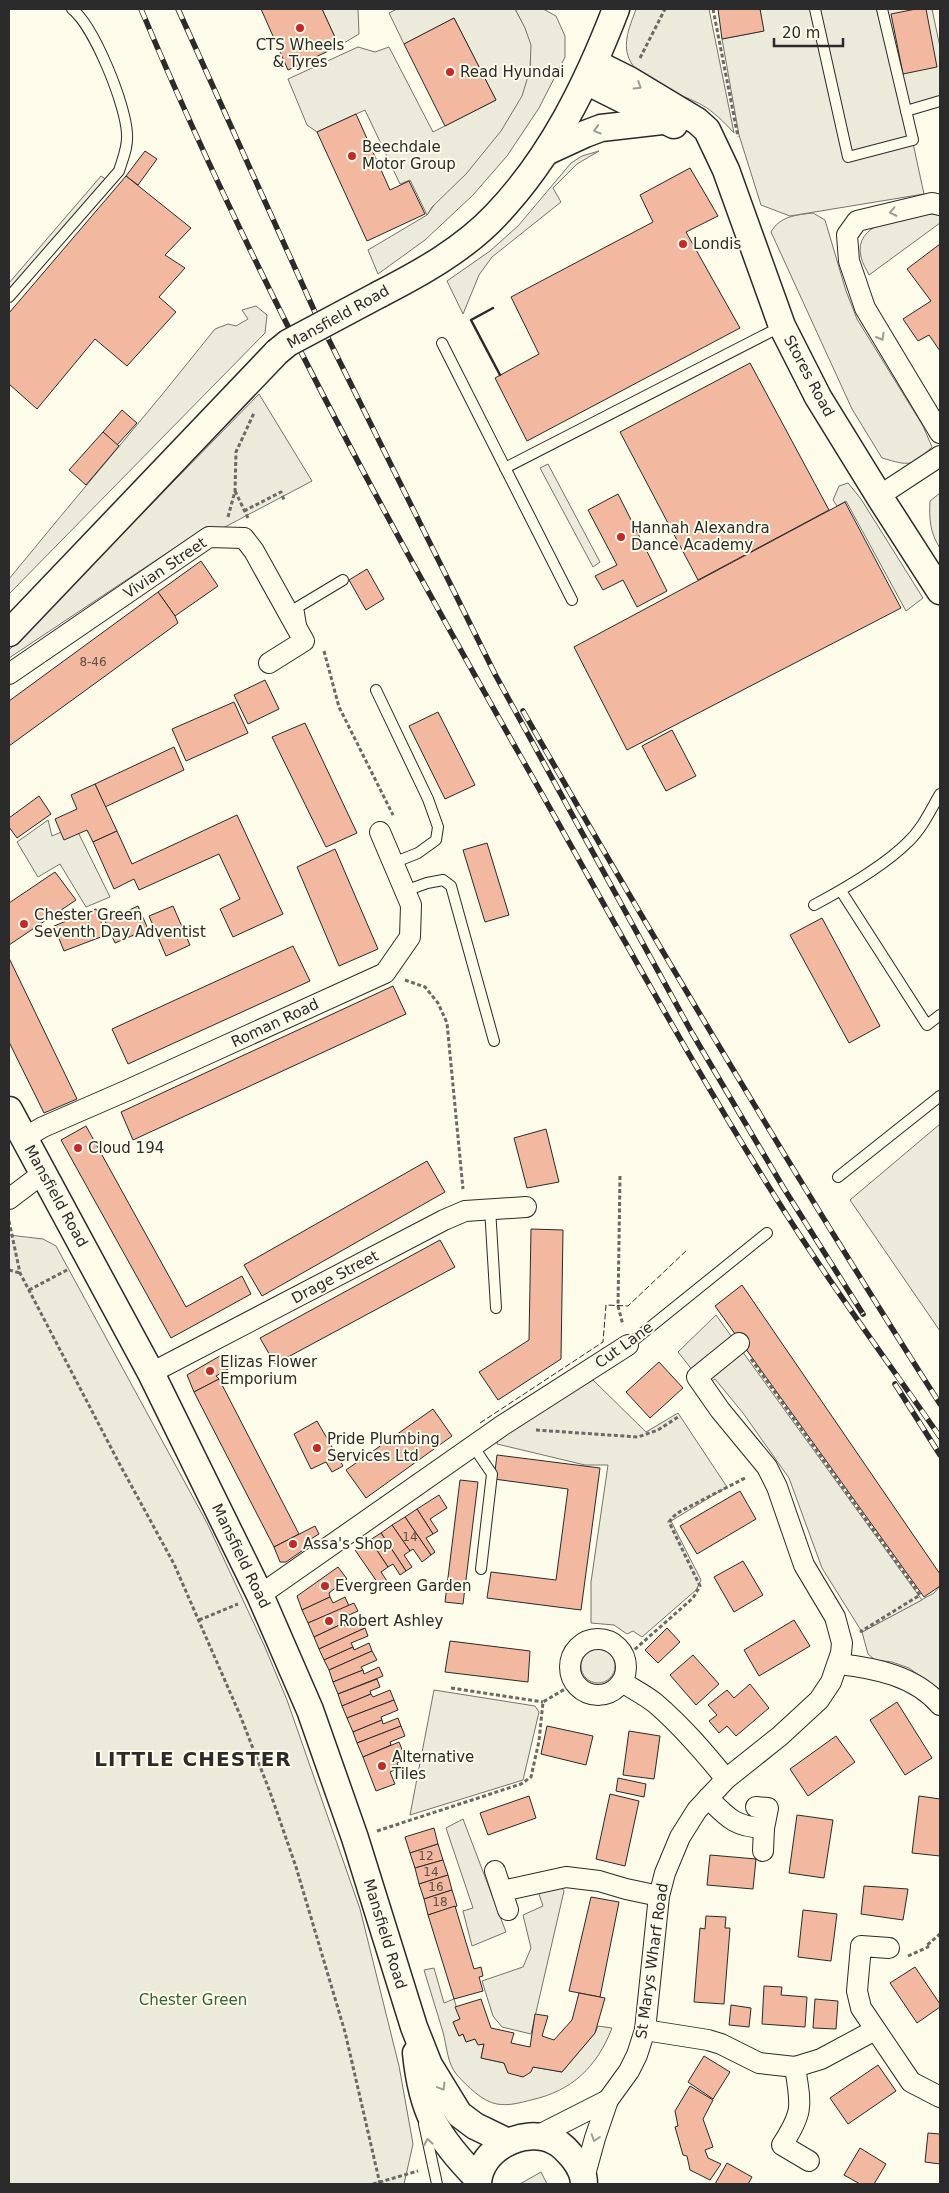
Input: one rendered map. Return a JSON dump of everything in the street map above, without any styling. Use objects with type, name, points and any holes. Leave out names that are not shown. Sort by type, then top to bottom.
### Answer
[{"type":"street","name":"Mansfield Road","points":[[9,633],[251,376],[277,352],[288,343],[439,262],[496,216],[546,152],[566,121],[591,72],[616,9]]},
{"type":"street","points":[[591,72],[662,121],[713,143]]},
{"type":"street","name":"Stores Road","points":[[591,72],[629,80],[697,121],[707,130],[726,170],[782,326],[818,397],[940,591]]},
{"type":"street","points":[[546,152],[601,128],[662,121]]},
{"type":"street","points":[[940,205],[932,203],[857,221],[847,235],[849,261],[865,308],[940,433]]},
{"type":"street","points":[[879,496],[940,456]]},
{"type":"street","name":"Vivian Street","points":[[9,674],[209,537],[244,538],[312,641]]},
{"type":"street","points":[[269,663],[312,641]]},
{"type":"street","points":[[380,832],[411,905],[410,937],[385,973]]},
{"type":"street","name":"Roman Road","points":[[24,1138],[43,1127],[385,973]]},
{"type":"street","name":"Mansfield Road","points":[[9,1110],[151,1373],[260,1594],[310,1710],[355,1838],[414,2027],[429,2065],[459,2114],[475,2126],[508,2142]]},
{"type":"street","points":[[9,1199],[42,1174]]},
{"type":"street","name":"Drage Street","points":[[151,1373],[444,1220],[465,1211],[526,1207]]},
{"type":"street","name":"St Marys Wharf Road","points":[[584,2181],[594,2138],[608,2100],[638,2055],[645,2030],[659,1896],[665,1873],[680,1837],[687,1824],[726,1779],[806,1714],[819,1700],[839,1664],[842,1643],[835,1617],[804,1565],[787,1510],[767,1467],[720,1410],[696,1377],[739,1343]]},
{"type":"street","name":"Cut Lane","points":[[260,1594],[503,1426],[628,1345]]},
{"type":"street","points":[[600,1639],[609,1640],[619,1648],[625,1658],[627,1670],[622,1682],[610,1693],[592,1694],[575,1683],[570,1661],[576,1649],[583,1643],[600,1639]]},
{"type":"street","points":[[839,1664],[872,1668],[892,1674],[911,1683],[940,1705]]},
{"type":"street","points":[[622,1682],[659,1707],[698,1744],[726,1779]]},
{"type":"street","points":[[708,1798],[734,1822],[747,1827],[764,1828]]},
{"type":"street","points":[[756,1807],[768,1808],[764,1828],[763,1852]]},
{"type":"street","points":[[496,1871],[505,1901],[566,1877],[599,1881],[659,1896]]},
{"type":"street","points":[[889,1948],[861,1946],[856,1991],[861,2008],[911,2082],[940,2096]]},
{"type":"street","name":"Mansfield Road","points":[[414,2027],[418,2080],[430,2118],[451,2151],[478,2182]]},
{"type":"street","points":[[645,2030],[708,2040],[722,2044],[759,2063],[795,2067],[821,2060],[875,2030]]},
{"type":"street","points":[[795,2067],[801,2106],[793,2128],[782,2146],[809,2161]]},
{"type":"street","name":"St Marys Wharf Road","points":[[537,2136],[608,2100]]},
{"type":"street","points":[[478,2182],[488,2158],[508,2142],[537,2136],[553,2140],[565,2148],[580,2167],[584,2181]]},
{"type":"lane","points":[[9,297],[119,171],[127,148],[127,132],[116,88],[90,29],[79,14],[72,9]]},
{"type":"lane","points":[[815,9],[848,158],[913,140],[882,9]]},
{"type":"lane","points":[[906,111],[940,101]]},
{"type":"lane","points":[[506,468],[782,326]]},
{"type":"lane","points":[[442,343],[572,600]]},
{"type":"lane","points":[[312,641],[298,607],[343,580]]},
{"type":"lane","points":[[376,690],[428,799],[438,828],[436,840],[418,853],[393,863]]},
{"type":"lane","points":[[814,905],[840,891],[907,843],[920,829],[940,794]]},
{"type":"lane","points":[[405,892],[427,882],[443,880],[451,886],[494,1041]]},
{"type":"lane","points":[[840,891],[927,1025],[940,1015]]},
{"type":"lane","points":[[838,1177],[940,1096]]},
{"type":"lane","points":[[490,1208],[496,1308]]},
{"type":"lane","name":"Cut Lane","points":[[628,1345],[767,1233]]},
{"type":"lane","points":[[474,1446],[492,1474],[481,1569]]},
{"type":"lane","points":[[423,2098],[424,2124],[437,2184]]},
{"type":"path","points":[[638,62],[665,9]]},
{"type":"path","points":[[713,9],[739,135],[726,170]]},
{"type":"path","points":[[223,537],[236,491],[236,452],[256,410]]},
{"type":"path","points":[[244,511],[281,492],[284,500]]},
{"type":"path","points":[[312,641],[339,707],[396,819],[380,832]]},
{"type":"path","points":[[385,973],[425,986],[438,1003],[446,1023],[465,1211]]},
{"type":"path","points":[[620,1176],[618,1306],[628,1345]]},
{"type":"path","points":[[9,1221],[20,1273],[119,1464],[174,1564],[260,1766],[296,1867],[345,2032],[380,2183]]},
{"type":"path","points":[[29,1290],[90,1258]]},
{"type":"path","points":[[9,1270],[20,1273]]},
{"type":"path","points":[[739,1343],[920,1594],[842,1643]]},
{"type":"path","points":[[503,1426],[518,1429],[638,1437],[658,1430],[678,1417]]},
{"type":"path","points":[[625,1658],[693,1598],[700,1586],[669,1522],[681,1511],[767,1467]]},
{"type":"path","points":[[199,1620],[260,1594]]},
{"type":"path","points":[[451,1688],[543,1702],[575,1683]]},
{"type":"path","points":[[355,1838],[521,1784],[531,1777],[539,1741],[543,1702]]},
{"type":"path","points":[[471,1803],[476,1799]]},
{"type":"path","points":[[373,2184],[432,2167]]},
{"type":"green space","points":[[515,9],[543,9],[556,16],[565,36],[565,57],[539,108],[507,156],[473,195],[425,240],[378,274],[368,250],[427,215],[530,70],[528,38]]},
{"type":"green space","points":[[636,9],[709,9],[734,133],[719,117],[702,105],[652,82],[632,64],[627,52],[627,38]]},
{"type":"green space","points":[[599,151],[577,164],[553,188],[561,202],[492,257],[479,275],[463,314],[447,281],[490,251],[518,226],[571,163],[582,156]]},
{"type":"green space","points":[[813,213],[825,220],[846,291],[857,319],[923,426],[932,447],[910,463],[882,458],[852,409],[771,232],[784,219]]},
{"type":"green space","points":[[923,213],[940,215],[940,223],[869,275],[861,257],[860,246],[864,236],[880,224]]},
{"type":"green space","points":[[256,306],[267,315],[265,333],[9,594],[9,579],[215,329],[228,324],[236,326],[248,319],[242,310]]},
{"type":"green space","points":[[259,394],[312,481],[223,528],[206,527],[9,658],[9,650]]},
{"type":"green space","points":[[548,464],[600,562],[593,567],[540,468]]},
{"type":"green space","points":[[848,483],[861,499],[923,598],[906,611],[846,501],[837,506],[833,500],[839,486]]},
{"type":"green space","points":[[940,493],[940,548],[932,531],[930,501]]},
{"type":"green space","name":"Chester Green","points":[[9,1235],[43,1239],[56,1246],[207,1523],[264,1645],[287,1700],[360,1909],[399,2066],[413,2144],[404,2184],[9,2184]]},
{"type":"green space","points":[[593,1380],[646,1432],[678,1413],[727,1487],[671,1521],[701,1580],[696,1590],[642,1637],[633,1631],[627,1634],[614,1625],[591,1623],[591,1582],[608,1465],[585,1465],[497,1444],[497,1437]]},
{"type":"green space","points":[[940,1586],[940,1690],[909,1668],[892,1662],[875,1660],[868,1654],[862,1632],[934,1593]]},
{"type":"green space","points":[[598,1649],[605,1650],[610,1654],[614,1659],[614,1673],[610,1678],[605,1682],[598,1683],[591,1682],[586,1678],[582,1673],[581,1666],[582,1659],[586,1654],[591,1650]]},
{"type":"green space","points":[[434,1690],[535,1706],[539,1712],[523,1780],[410,1815]]},
{"type":"green space","points":[[434,1968],[444,2003],[454,1999],[460,2019],[453,2022],[459,2036],[463,2034],[466,2042],[475,2039],[478,2044],[484,2044],[481,2058],[504,2063],[508,2073],[533,2067],[562,2072],[595,2033],[598,2026],[612,2028],[606,2042],[591,2066],[571,2084],[546,2096],[514,2104],[492,2103],[470,2088],[457,2075],[451,2065],[424,1970]]},
{"type":"green space","points":[[541,2172],[547,2184],[520,2184]]},
{"type":"shaded area","points":[[322,9],[358,9],[359,34],[339,46]]},
{"type":"shaded area","points":[[397,9],[515,9],[531,45],[530,70],[522,96],[501,131],[466,174],[432,207],[427,215],[410,180],[400,184],[365,110],[317,132],[307,125],[288,79],[358,47],[375,52],[389,47],[433,132],[496,100],[454,18],[404,44],[389,13]]},
{"type":"shaded area","points":[[760,9],[932,9],[940,47],[940,101],[906,111],[924,194],[790,216],[761,205],[739,135],[722,39],[763,31]]},
{"type":"shaded area","points":[[101,176],[110,182],[9,297],[9,283]]},
{"type":"shaded area","points":[[48,820],[52,836],[75,826],[110,897],[86,907],[60,864],[38,877],[17,842]]},
{"type":"shaded area","points":[[940,1124],[940,1331],[850,1200]]},
{"type":"shaded area","points":[[716,1315],[922,1600],[862,1632],[822,1568],[789,1478],[743,1413],[715,1379],[705,1386],[678,1352]]},
{"type":"shaded area","points":[[463,1819],[506,1932],[472,1946],[463,1911],[473,1908],[446,1828]]},
{"type":"shaded area","points":[[560,1885],[564,1891],[531,2034],[502,2027],[493,2016],[482,1981],[523,1967],[531,1948],[523,1915],[543,1906],[538,1891]]},
{"type":"building","name":"CTS Wheels & Tyres","points":[[261,9],[322,9],[339,46],[288,70]]},
{"type":"building","points":[[718,9],[760,9],[764,31],[722,39]]},
{"type":"building","points":[[926,9],[937,67],[903,74],[891,14]]},
{"type":"building","name":"Read Hyundai","points":[[454,18],[496,100],[445,126],[404,44]]},
{"type":"building","name":"Beechdale Motor Group","points":[[356,114],[390,190],[409,181],[425,214],[367,241],[317,132]]},
{"type":"building","points":[[145,151],[157,159],[138,185],[126,176]]},
{"type":"building","points":[[690,168],[718,216],[686,232],[740,328],[527,441],[495,378],[539,354],[511,297],[653,222],[640,195]]},
{"type":"building","points":[[126,176],[191,228],[165,255],[185,268],[159,297],[176,312],[127,366],[95,339],[37,409],[9,384],[9,313]]},
{"type":"building","points":[[940,244],[940,351],[929,335],[918,341],[903,319],[931,301],[907,269]]},
{"type":"building","points":[[750,363],[829,510],[698,580],[620,432]]},
{"type":"building","points":[[122,410],[137,423],[117,445],[103,432]]},
{"type":"building","points":[[103,432],[119,446],[86,485],[69,470]]},
{"type":"building","name":"Hannah Alexandra Dance Academy","points":[[618,494],[667,591],[637,607],[623,580],[603,590],[595,576],[617,565],[588,510]]},
{"type":"building","points":[[845,502],[901,608],[627,750],[574,647]]},
{"type":"building","points":[[201,561],[218,586],[175,616],[158,592]]},
{"type":"building","points":[[367,569],[384,599],[366,610],[349,580]]},
{"type":"building","points":[[158,592],[178,623],[9,746],[9,701]]},
{"type":"building","points":[[265,680],[279,709],[248,724],[234,695]]},
{"type":"building","points":[[234,702],[248,733],[186,761],[172,729]]},
{"type":"building","points":[[438,712],[475,785],[445,799],[409,726]]},
{"type":"building","points":[[305,723],[357,833],[326,847],[272,737]]},
{"type":"building","points":[[672,730],[696,776],[666,791],[642,746]]},
{"type":"building","points":[[174,747],[184,770],[105,807],[95,784]]},
{"type":"building","points":[[95,784],[117,831],[93,842],[87,830],[64,840],[55,819],[77,809],[71,795]]},
{"type":"building","points":[[39,796],[51,814],[17,838],[9,827],[9,818]]},
{"type":"building","points":[[237,815],[283,914],[233,937],[220,909],[240,899],[219,854],[139,890],[134,879],[114,889],[93,842],[117,831],[132,864]]},
{"type":"building","points":[[487,843],[509,915],[485,922],[463,850]]},
{"type":"building","points":[[335,849],[378,949],[339,966],[297,867]]},
{"type":"building","name":"Chester Green Seventh Day Adventist","points":[[55,872],[76,900],[9,945],[9,903]]},
{"type":"building","points":[[138,906],[148,929],[115,943],[105,921]]},
{"type":"building","points":[[173,906],[190,945],[166,956],[149,916]]},
{"type":"building","points":[[96,909],[106,935],[64,951],[54,926]]},
{"type":"building","points":[[822,918],[880,1026],[849,1043],[790,935]]},
{"type":"building","points":[[293,946],[310,981],[128,1064],[112,1029]]},
{"type":"building","points":[[9,958],[77,1099],[44,1113],[9,1042]]},
{"type":"building","points":[[393,986],[406,1014],[133,1140],[121,1112]]},
{"type":"building","points":[[86,1126],[186,1307],[242,1276],[251,1294],[171,1338],[61,1140]]},
{"type":"building","points":[[546,1129],[559,1182],[527,1188],[514,1138]]},
{"type":"building","points":[[427,1161],[445,1192],[262,1296],[244,1265]]},
{"type":"building","points":[[531,1229],[563,1230],[561,1359],[498,1400],[479,1372],[529,1340]]},
{"type":"building","points":[[440,1240],[455,1267],[275,1364],[260,1338]]},
{"type":"building","points":[[742,1285],[940,1574],[940,1586],[924,1597],[715,1306]]},
{"type":"building","name":"Elizas Flower Emporium","points":[[225,1353],[233,1366],[216,1376],[219,1379],[194,1392],[187,1375]]},
{"type":"building","points":[[659,1362],[683,1388],[650,1418],[626,1392]]},
{"type":"building","points":[[219,1379],[299,1534],[274,1547],[194,1392]]},
{"type":"building","points":[[433,1409],[452,1436],[366,1498],[346,1470]]},
{"type":"building","name":"Pride Plumbing Services Ltd","points":[[317,1421],[343,1466],[332,1472],[326,1462],[311,1469],[294,1434]]},
{"type":"building","points":[[497,1455],[600,1468],[581,1610],[487,1598],[491,1572],[556,1580],[568,1489],[494,1479]]},
{"type":"building","points":[[460,1480],[478,1482],[463,1604],[445,1602]]},
{"type":"building","points":[[740,1491],[756,1519],[697,1554],[680,1526]]},
{"type":"building","points":[[439,1495],[447,1508],[430,1519],[438,1531],[433,1534],[417,1509]]},
{"type":"building","points":[[417,1509],[433,1534],[426,1538],[435,1552],[431,1555],[405,1517]]},
{"type":"building","points":[[405,1517],[431,1555],[422,1562],[413,1549],[410,1551],[392,1525]]},
{"type":"building","points":[[392,1525],[410,1551],[404,1555],[412,1567],[406,1571],[381,1533]]},
{"type":"building","name":"Assa's Shop","points":[[315,1526],[319,1534],[306,1542],[309,1546],[286,1562],[280,1562],[274,1547]]},
{"type":"building","points":[[381,1533],[406,1571],[400,1575],[393,1564],[388,1567],[370,1540]]},
{"type":"building","points":[[370,1540],[388,1567],[381,1572],[389,1584],[382,1589],[355,1550]]},
{"type":"building","points":[[743,1561],[763,1595],[734,1612],[714,1577]]},
{"type":"building","name":"Evergreen Garden","points":[[338,1567],[347,1579],[329,1593],[330,1597],[302,1610],[297,1596]]},
{"type":"building","points":[[330,1597],[333,1603],[345,1597],[349,1606],[308,1623],[302,1610]]},
{"type":"building","name":"Robert Ashley","points":[[354,1603],[358,1611],[342,1618],[344,1623],[314,1637],[308,1623]]},
{"type":"building","points":[[361,1620],[365,1628],[319,1649],[314,1637],[344,1623],[345,1626]]},
{"type":"building","points":[[794,1620],[810,1646],[759,1676],[744,1650]]},
{"type":"building","points":[[365,1628],[368,1636],[351,1643],[353,1647],[324,1660],[319,1649]]},
{"type":"building","points":[[667,1628],[680,1642],[658,1663],[645,1650]]},
{"type":"building","points":[[450,1641],[530,1651],[528,1682],[445,1672]]},
{"type":"building","points":[[369,1643],[372,1651],[329,1670],[324,1660],[353,1647],[354,1650]]},
{"type":"building","points":[[372,1651],[377,1660],[361,1667],[363,1670],[333,1682],[329,1670]]},
{"type":"building","points":[[693,1655],[719,1684],[696,1705],[670,1675]]},
{"type":"building","points":[[379,1667],[383,1676],[338,1694],[333,1682],[363,1670],[364,1674]]},
{"type":"building","points":[[377,1679],[380,1687],[370,1691],[371,1694],[342,1706],[338,1694]]},
{"type":"building","points":[[750,1684],[769,1708],[736,1736],[727,1726],[719,1733],[709,1721],[717,1715],[708,1705],[727,1690],[734,1698]]},
{"type":"building","points":[[390,1690],[394,1700],[347,1718],[342,1706],[371,1694],[373,1697]]},
{"type":"building","points":[[394,1700],[398,1710],[381,1717],[382,1720],[353,1732],[347,1718]]},
{"type":"building","points":[[897,1702],[932,1758],[905,1775],[870,1720]]},
{"type":"building","points":[[398,1718],[401,1726],[357,1743],[353,1732],[382,1720],[383,1724]]},
{"type":"building","points":[[401,1726],[405,1736],[390,1742],[391,1745],[363,1757],[357,1743]]},
{"type":"building","points":[[547,1726],[593,1736],[586,1765],[541,1754]]},
{"type":"building","points":[[629,1731],[660,1736],[654,1779],[623,1775]]},
{"type":"building","points":[[836,1736],[855,1762],[808,1796],[790,1769]]},
{"type":"building","name":"Alternative Tiles","points":[[399,1742],[406,1759],[397,1763],[399,1768],[390,1772],[395,1784],[376,1791],[363,1757]]},
{"type":"building","points":[[618,1778],[646,1784],[644,1797],[616,1791]]},
{"type":"building","points":[[610,1794],[639,1801],[625,1866],[596,1859]]},
{"type":"building","points":[[529,1796],[536,1818],[488,1835],[480,1813]]},
{"type":"building","points":[[919,1796],[940,1799],[940,1856],[912,1853]]},
{"type":"building","points":[[797,1815],[833,1820],[824,1878],[789,1873]]},
{"type":"building","points":[[434,1828],[438,1844],[410,1853],[405,1837]]},
{"type":"building","points":[[438,1844],[443,1860],[415,1868],[410,1853]]},
{"type":"building","points":[[710,1855],[756,1859],[753,1889],[707,1885]]},
{"type":"building","points":[[443,1860],[448,1875],[419,1884],[415,1868]]},
{"type":"building","points":[[448,1875],[452,1890],[424,1899],[419,1884]]},
{"type":"building","points":[[864,1886],[908,1889],[903,1920],[861,1914]]},
{"type":"building","points":[[452,1890],[457,1906],[428,1915],[424,1899]]},
{"type":"building","points":[[591,1897],[619,1902],[600,1997],[569,1991]]},
{"type":"building","points":[[455,1906],[474,1969],[481,1967],[483,1976],[479,1977],[483,1991],[454,1999],[428,1915]]},
{"type":"building","points":[[803,1910],[837,1914],[831,1961],[798,1957]]},
{"type":"building","points":[[706,1916],[726,1917],[725,1928],[730,1928],[724,2004],[694,2002],[700,1928],[705,1929]]},
{"type":"building","points":[[915,1967],[940,2004],[940,2007],[917,2023],[890,1983]]},
{"type":"building","points":[[764,1986],[782,1987],[781,1995],[807,1997],[805,2027],[762,2024]]},
{"type":"building","points":[[579,1993],[605,1998],[595,2033],[562,2072],[533,2067],[531,2072],[523,2077],[508,2073],[504,2063],[481,2058],[484,2044],[478,2045],[475,2039],[466,2042],[463,2034],[459,2036],[453,2022],[460,2019],[455,2007],[481,1999],[491,2028],[514,2033],[511,2043],[530,2047],[535,2014],[548,2016],[542,2036],[554,2040],[572,2020]]},
{"type":"building","points":[[815,1999],[838,2001],[836,2029],[813,2028]]},
{"type":"building","points":[[731,2005],[751,2008],[749,2027],[729,2025]]},
{"type":"building","points":[[704,2056],[730,2072],[713,2099],[688,2082]]},
{"type":"building","points":[[878,2065],[896,2091],[848,2124],[830,2098]]},
{"type":"building","points":[[690,2086],[713,2100],[703,2119],[713,2147],[705,2150],[708,2158],[721,2164],[710,2180],[690,2170],[687,2156],[683,2155],[675,2127],[678,2126],[675,2111]]},
{"type":"building","points":[[928,2133],[940,2134],[940,2164],[925,2162]]},
{"type":"building","points":[[860,2148],[886,2164],[874,2184],[860,2184],[844,2175]]},
{"type":"building","points":[[727,2163],[752,2177],[748,2184],[715,2184]]},
{"type":"railway","points":[[141,9],[183,105],[272,295],[369,482],[469,666],[657,998],[762,1176],[816,1260],[940,1437]]},
{"type":"railway","points":[[178,9],[314,310],[496,676],[692,1033],[783,1187],[863,1314]]},
{"type":"railway","points":[[523,711],[727,1060],[940,1404]]},
{"type":"railway","points":[[895,1384],[940,1455]]},
{"type":"fence","points":[[480,1423],[603,1342],[606,1305],[628,1306],[688,1249]]},
{"type":"wall","points":[[493,308],[471,320],[500,375]]},
{"type":"place","name":"CTS Wheels & Tyres","points":[[300,28]]},
{"type":"place","name":"Read Hyundai","points":[[450,72]]},
{"type":"place","name":"Beechdale Motor Group","points":[[352,156]]},
{"type":"place","name":"Londis","points":[[683,244]]},
{"type":"place","name":"Hannah Alexandra Dance Academy","points":[[621,537]]},
{"type":"place","name":"Chester Green Seventh Day Adventist","points":[[24,924]]},
{"type":"place","name":"Cloud 194","points":[[78,1148]]},
{"type":"place","name":"Elizas Flower Emporium","points":[[210,1371]]},
{"type":"place","name":"Pride Plumbing Services Ltd","points":[[317,1448]]},
{"type":"place","name":"Assa's Shop","points":[[293,1544]]},
{"type":"place","name":"Evergreen Garden","points":[[325,1586]]},
{"type":"place","name":"Robert Ashley","points":[[329,1621]]},
{"type":"place","name":"Alternative Tiles","points":[[382,1766]]},
{"type":"district","name":"LITTLE CHESTER","points":[[193,1759]]}]
